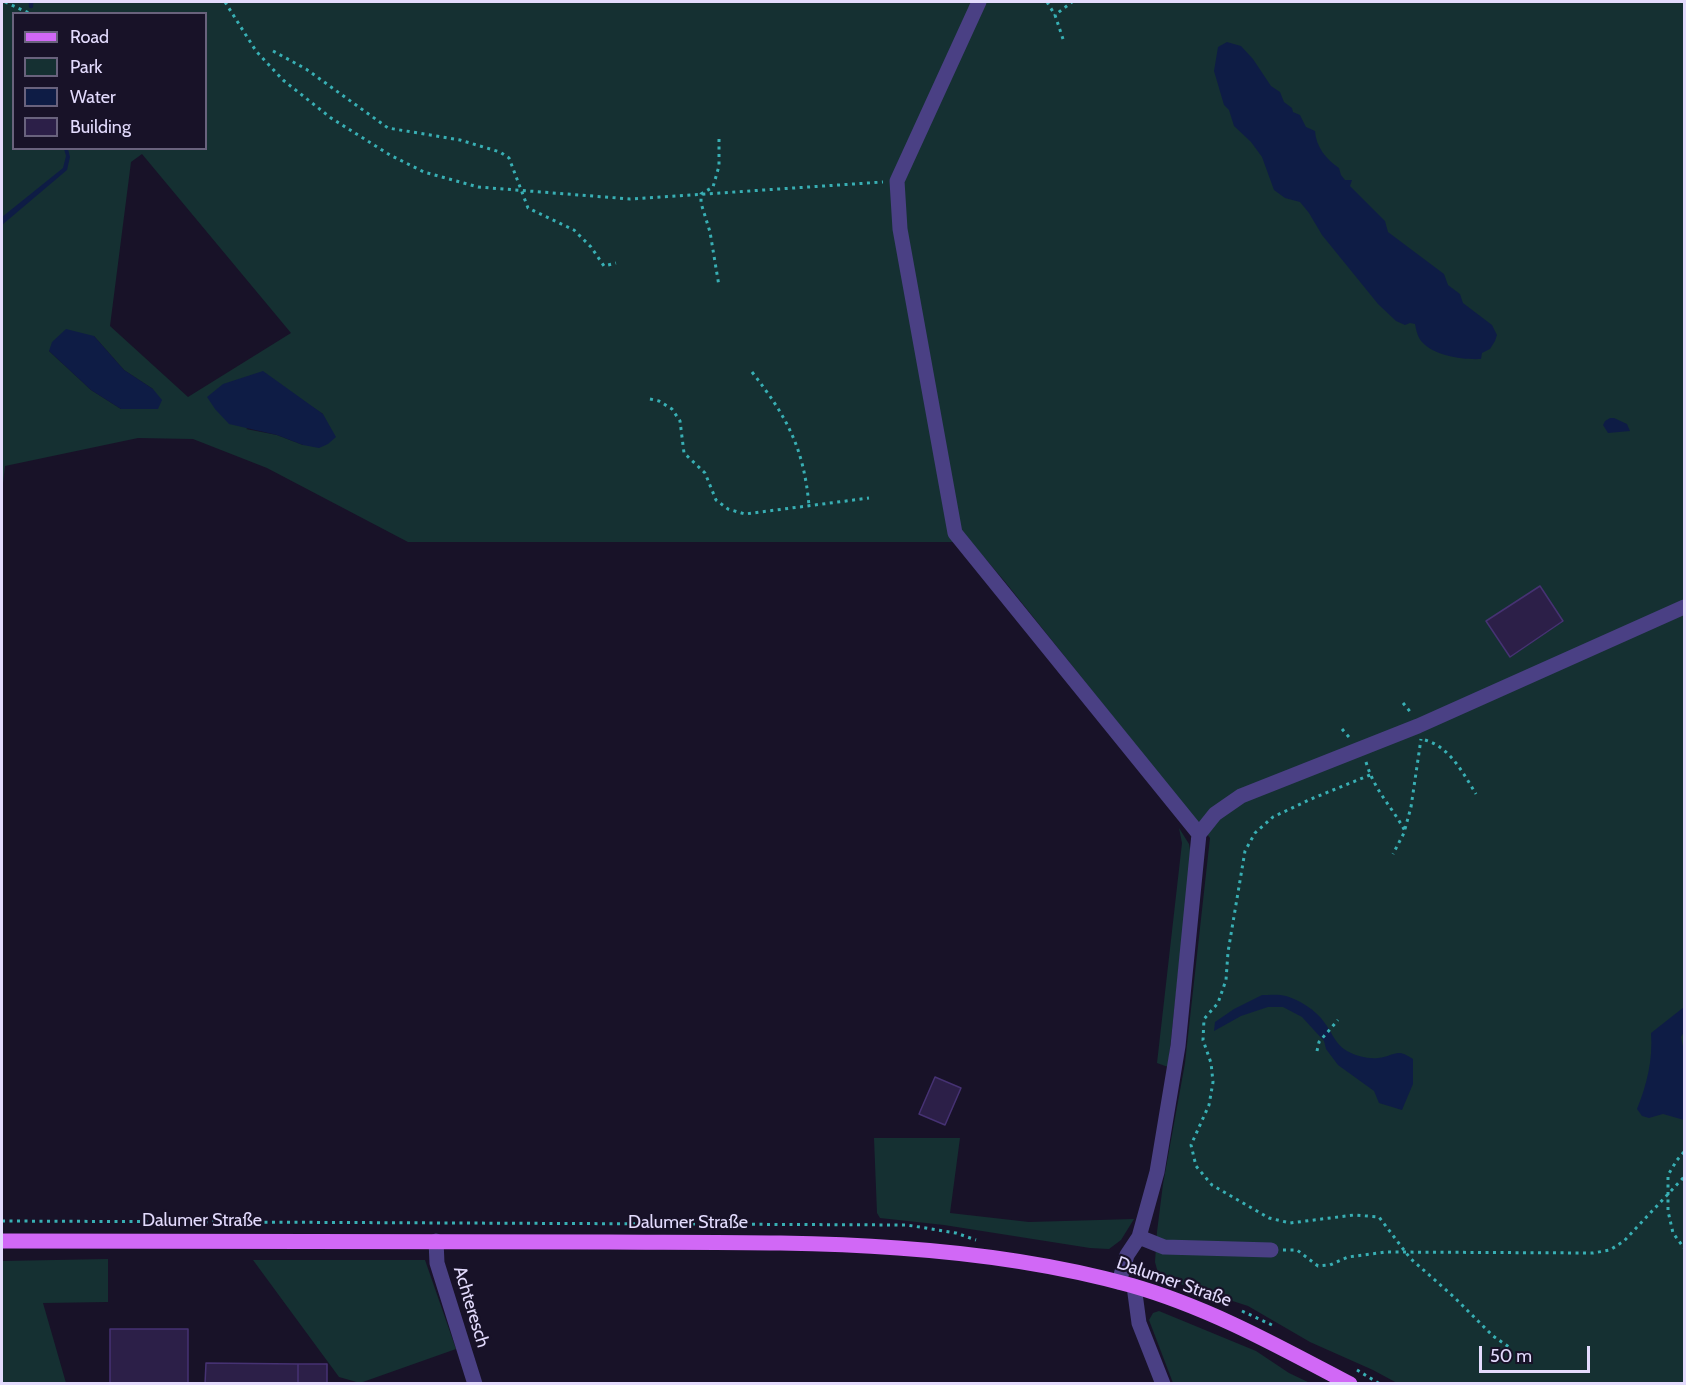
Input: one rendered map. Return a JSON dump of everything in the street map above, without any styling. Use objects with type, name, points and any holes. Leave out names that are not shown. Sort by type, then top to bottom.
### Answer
[{"type":"main road","name":"Dalumer Straße","points":[[2,1241],[800,1243],[906,1248],[1013,1259],[1119,1282],[1191,1306],[1247,1329],[1350,1383]]},
{"type":"street","points":[[979,2],[897,181],[900,229],[955,533],[1199,834]]},
{"type":"street","points":[[1119,1282],[1127,1255],[1139,1237],[1157,1172],[1178,1047],[1199,834],[1215,814],[1241,796],[1359,749],[1419,733],[1684,607]]},
{"type":"street","points":[[1139,1237],[1164,1247],[1271,1250]]},
{"type":"street","name":"Achteresch","points":[[436,1241],[437,1263],[475,1383]]},
{"type":"street","points":[[1134,1286],[1139,1323],[1163,1383]]},
{"type":"path","points":[[5,2],[27,12]]},
{"type":"path","points":[[225,2],[256,51],[283,80],[331,118],[424,172],[478,187],[630,199],[897,181]]},
{"type":"path","points":[[1047,2],[1055,15],[1063,39]]},
{"type":"path","points":[[1055,15],[1072,2]]},
{"type":"path","points":[[273,51],[306,69],[388,129],[460,140],[500,152],[509,159],[528,208],[574,230],[591,247],[604,266],[616,263]]},
{"type":"path","points":[[701,194],[713,187],[719,166],[718,139]]},
{"type":"path","points":[[701,194],[719,286]]},
{"type":"path","points":[[752,372],[776,403],[800,453],[807,478],[809,506]]},
{"type":"path","points":[[650,399],[659,401],[672,409],[680,421],[684,453],[705,473],[716,500],[728,509],[745,514],[869,498]]},
{"type":"path","points":[[1342,729],[1364,754],[1370,775],[1384,801],[1405,831]]},
{"type":"path","points":[[1393,854],[1405,831],[1411,807],[1419,733],[1446,750],[1476,794]]},
{"type":"path","points":[[1370,775],[1332,789],[1273,817],[1255,833],[1245,851],[1228,952],[1226,980],[1218,1003],[1204,1019],[1203,1040],[1212,1063],[1213,1082],[1209,1105],[1191,1145],[1196,1166],[1212,1185],[1269,1218],[1290,1223],[1354,1215],[1378,1217],[1405,1252],[1493,1336],[1509,1347]]},
{"type":"path","points":[[1317,1051],[1319,1042],[1338,1020]]},
{"type":"path","points":[[1684,1152],[1668,1174],[1668,1211],[1673,1233],[1684,1248]]},
{"type":"path","points":[[1271,1250],[1297,1250],[1318,1266],[1330,1265],[1362,1254],[1405,1252],[1593,1253],[1610,1250],[1624,1241],[1684,1177]]},
{"type":"green space","points":[[2,2],[1684,2],[1684,1383],[1397,1383],[1310,1342],[1248,1306],[1165,1279],[1158,1273],[1155,1262],[1157,1232],[1163,1184],[1185,1063],[1210,838],[961,530],[953,542],[408,542],[267,468],[193,439],[138,438],[5,466],[2,492]],"holes":[[[142,154],[291,333],[188,397],[110,326],[131,162]],[[94,336],[124,370],[153,389],[121,409],[91,390],[49,351]],[[301,400],[323,414],[303,445],[277,435],[246,429]]]},
{"type":"green space","points":[[1179,828],[1189,844],[1191,855],[1168,1067],[1157,1063],[1182,843]]},
{"type":"green space","points":[[874,1138],[960,1138],[950,1213],[1029,1222],[1134,1219],[1121,1240],[1109,1249],[880,1218],[877,1213]]},
{"type":"green space","points":[[108,1259],[108,1302],[43,1303],[66,1383],[2,1383],[2,1261]]},
{"type":"green space","points":[[253,1260],[425,1260],[456,1349],[360,1383],[339,1377]]},
{"type":"green space","points":[[1159,1311],[1256,1351],[1289,1373],[1310,1383],[1173,1383],[1149,1320],[1153,1313]]},
{"type":"water","points":[[1227,42],[1241,46],[1271,86],[1280,92],[1284,102],[1292,108],[1293,112],[1300,115],[1306,127],[1315,131],[1322,152],[1339,168],[1345,180],[1352,180],[1350,186],[1385,221],[1388,232],[1444,274],[1448,285],[1460,294],[1463,303],[1492,325],[1497,335],[1490,349],[1482,353],[1481,359],[1466,359],[1441,354],[1427,347],[1419,338],[1415,324],[1405,325],[1396,321],[1378,304],[1322,235],[1300,202],[1285,198],[1274,190],[1262,157],[1251,142],[1234,126],[1229,110],[1224,105],[1214,71],[1218,47]]},
{"type":"water","points":[[64,150],[68,150],[70,157],[67,170],[2,225],[2,217],[63,168],[66,156]]},
{"type":"water","points":[[66,329],[94,336],[124,370],[153,389],[162,400],[158,409],[121,409],[91,390],[49,351],[52,342]]},
{"type":"water","points":[[263,371],[323,414],[336,437],[319,448],[229,424],[207,397],[223,384]]},
{"type":"water","points":[[1610,418],[1627,424],[1630,431],[1608,433],[1603,425]]},
{"type":"water","points":[[1262,995],[1286,996],[1307,1006],[1317,1013],[1339,1045],[1351,1053],[1374,1058],[1399,1053],[1413,1059],[1413,1084],[1402,1110],[1379,1103],[1374,1091],[1338,1065],[1326,1049],[1324,1041],[1302,1017],[1283,1007],[1268,1007],[1241,1016],[1214,1031],[1215,1022],[1234,1009]]},
{"type":"water","points":[[1684,1007],[1684,1032],[1681,1037],[1684,1052],[1684,1120],[1663,1114],[1649,1118],[1642,1116],[1637,1109],[1648,1072],[1651,1033]]},
{"type":"building","points":[[1540,586],[1563,621],[1510,657],[1486,621]]},
{"type":"building","points":[[935,1077],[961,1088],[945,1125],[919,1114]]},
{"type":"building","points":[[110,1329],[188,1329],[188,1384],[110,1384]]},
{"type":"building","points":[[206,1363],[298,1364],[298,1384],[205,1384]]},
{"type":"building","points":[[298,1364],[327,1364],[327,1384],[298,1384]]}]
